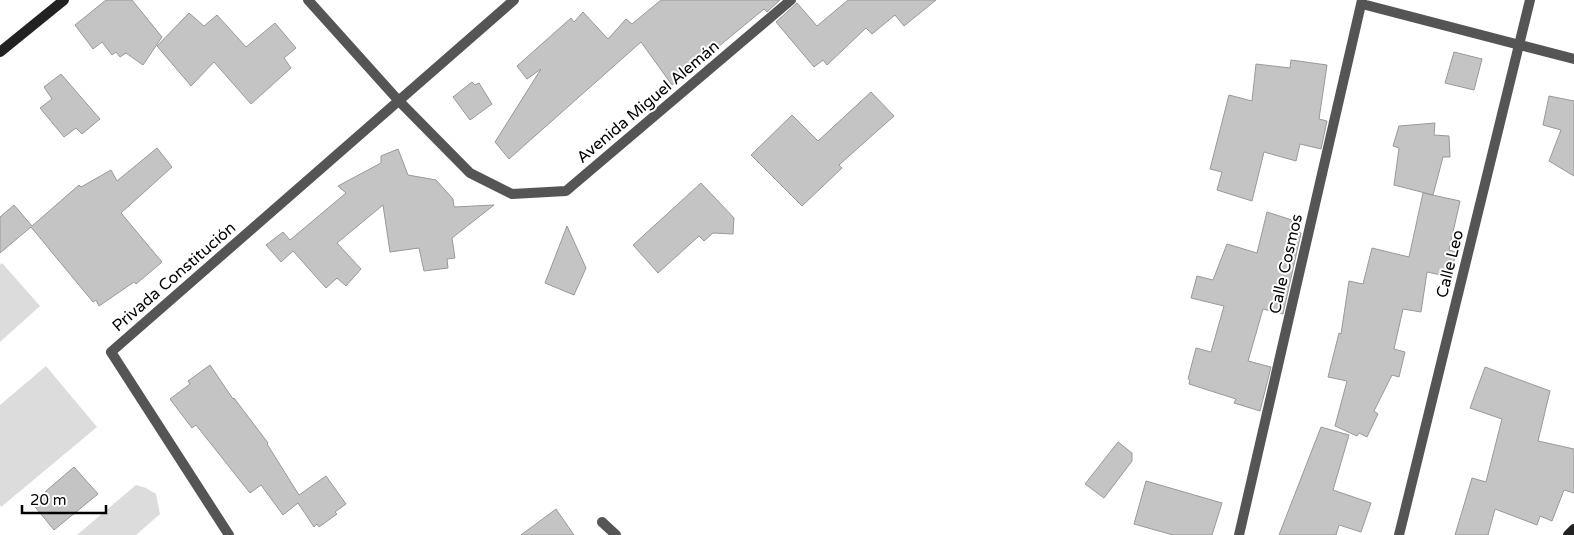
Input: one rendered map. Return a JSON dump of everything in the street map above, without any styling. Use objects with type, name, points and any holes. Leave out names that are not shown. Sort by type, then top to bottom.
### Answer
[{"type":"street","points":[[0,52],[64,0]]},
{"type":"street","points":[[308,0],[398,100],[514,0]]},
{"type":"street","name":"Avenida Miguel Alemán","points":[[398,100],[470,173],[512,194],[566,191],[791,0]]},
{"type":"street","name":"Calle Leo","points":[[1399,535],[1530,0]]},
{"type":"street","points":[[1362,2],[1574,59]]},
{"type":"street","name":"Calle Cosmos","points":[[1238,535],[1362,2]]},
{"type":"street","name":"Privada Constitución","points":[[230,535],[111,352],[398,100]]},
{"type":"street","points":[[602,522],[616,535]]},
{"type":"street","points":[[1568,535],[1574,529]]},
{"type":"shaded area","points":[[2,263],[40,306],[0,342],[0,265]]},
{"type":"shaded area","points":[[46,366],[97,427],[1,507],[0,405]]},
{"type":"shaded area","points":[[136,485],[156,494],[160,514],[136,535],[77,535]]},
{"type":"building","points":[[106,0],[132,0],[162,37],[143,65],[126,53],[120,57],[116,52],[112,55],[102,42],[93,49],[75,25]]},
{"type":"building","points":[[661,0],[780,0],[767,12],[764,9],[672,85],[641,42],[509,159],[495,142],[541,69],[527,79],[517,66],[571,18],[574,22],[583,12],[608,39],[626,19],[632,24]]},
{"type":"building","points":[[848,0],[936,0],[904,26],[895,15],[872,34],[866,28],[827,65],[823,60],[814,67],[776,22],[797,3],[817,26]]},
{"type":"building","points":[[189,13],[204,26],[217,15],[246,47],[275,23],[296,48],[284,58],[291,68],[251,104],[214,62],[191,86],[157,46]]},
{"type":"building","points":[[1454,52],[1482,59],[1474,90],[1445,83]]},
{"type":"building","points":[[1291,60],[1327,65],[1319,119],[1327,121],[1321,149],[1300,144],[1296,161],[1264,152],[1252,201],[1217,190],[1222,172],[1210,169],[1229,95],[1252,101],[1256,64],[1290,68]]},
{"type":"building","points":[[61,74],[100,119],[82,134],[76,128],[64,137],[40,108],[52,99],[44,87]]},
{"type":"building","points":[[472,82],[475,85],[479,83],[492,104],[470,120],[453,97]]},
{"type":"building","points":[[871,92],[894,116],[839,165],[842,168],[802,206],[751,155],[792,115],[818,141]]},
{"type":"building","points":[[1549,96],[1574,101],[1574,176],[1549,161],[1561,130],[1543,125]]},
{"type":"building","points":[[1435,123],[1434,135],[1449,136],[1450,157],[1443,157],[1433,195],[1394,185],[1399,148],[1393,146],[1399,126]]},
{"type":"building","points":[[157,148],[172,167],[121,213],[162,262],[136,284],[134,282],[99,306],[96,300],[93,302],[31,227],[0,253],[0,217],[14,205],[32,226],[79,185],[81,187],[111,170],[117,181]]},
{"type":"building","points":[[398,149],[408,175],[436,180],[453,199],[454,207],[494,205],[452,238],[455,258],[447,259],[448,268],[424,271],[419,248],[390,252],[383,205],[337,243],[361,269],[346,286],[337,278],[326,288],[293,251],[281,262],[266,245],[283,232],[290,240],[346,193],[338,186],[381,163],[381,156]]},
{"type":"building","points":[[701,183],[734,218],[733,234],[713,233],[704,241],[699,236],[658,273],[633,245]]},
{"type":"building","points":[[1423,193],[1460,201],[1449,250],[1456,252],[1450,277],[1427,272],[1421,312],[1403,309],[1394,349],[1405,352],[1399,377],[1392,375],[1374,411],[1378,414],[1367,437],[1359,433],[1357,436],[1335,426],[1347,381],[1328,377],[1339,333],[1341,334],[1349,281],[1363,284],[1372,248],[1409,257]]},
{"type":"building","points":[[1267,212],[1292,220],[1289,230],[1301,233],[1283,314],[1263,309],[1248,361],[1271,367],[1260,411],[1234,403],[1236,399],[1189,384],[1190,380],[1188,379],[1196,348],[1211,352],[1224,306],[1191,298],[1197,276],[1213,280],[1227,244],[1257,253]]},
{"type":"building","points":[[567,226],[586,268],[574,295],[545,283]]},
{"type":"building","points":[[210,365],[233,399],[268,443],[299,495],[326,476],[346,504],[335,512],[337,514],[319,527],[317,524],[314,527],[298,503],[283,515],[261,485],[250,493],[196,425],[192,428],[170,399],[190,384],[188,381]]},
{"type":"building","points":[[1485,367],[1550,391],[1538,441],[1574,449],[1574,493],[1564,490],[1552,521],[1540,516],[1537,525],[1495,509],[1488,535],[1455,535],[1472,478],[1486,482],[1502,419],[1470,408]]},
{"type":"building","points":[[1321,427],[1349,435],[1333,490],[1371,503],[1361,532],[1339,525],[1336,535],[1279,535]]},
{"type":"building","points":[[1118,442],[1132,453],[1132,461],[1104,498],[1085,484]]},
{"type":"building","points":[[74,467],[98,494],[54,530],[32,503]]},
{"type":"building","points":[[1146,481],[1222,503],[1212,535],[1173,535],[1134,524]]},
{"type":"building","points":[[556,509],[574,535],[521,535]]}]
